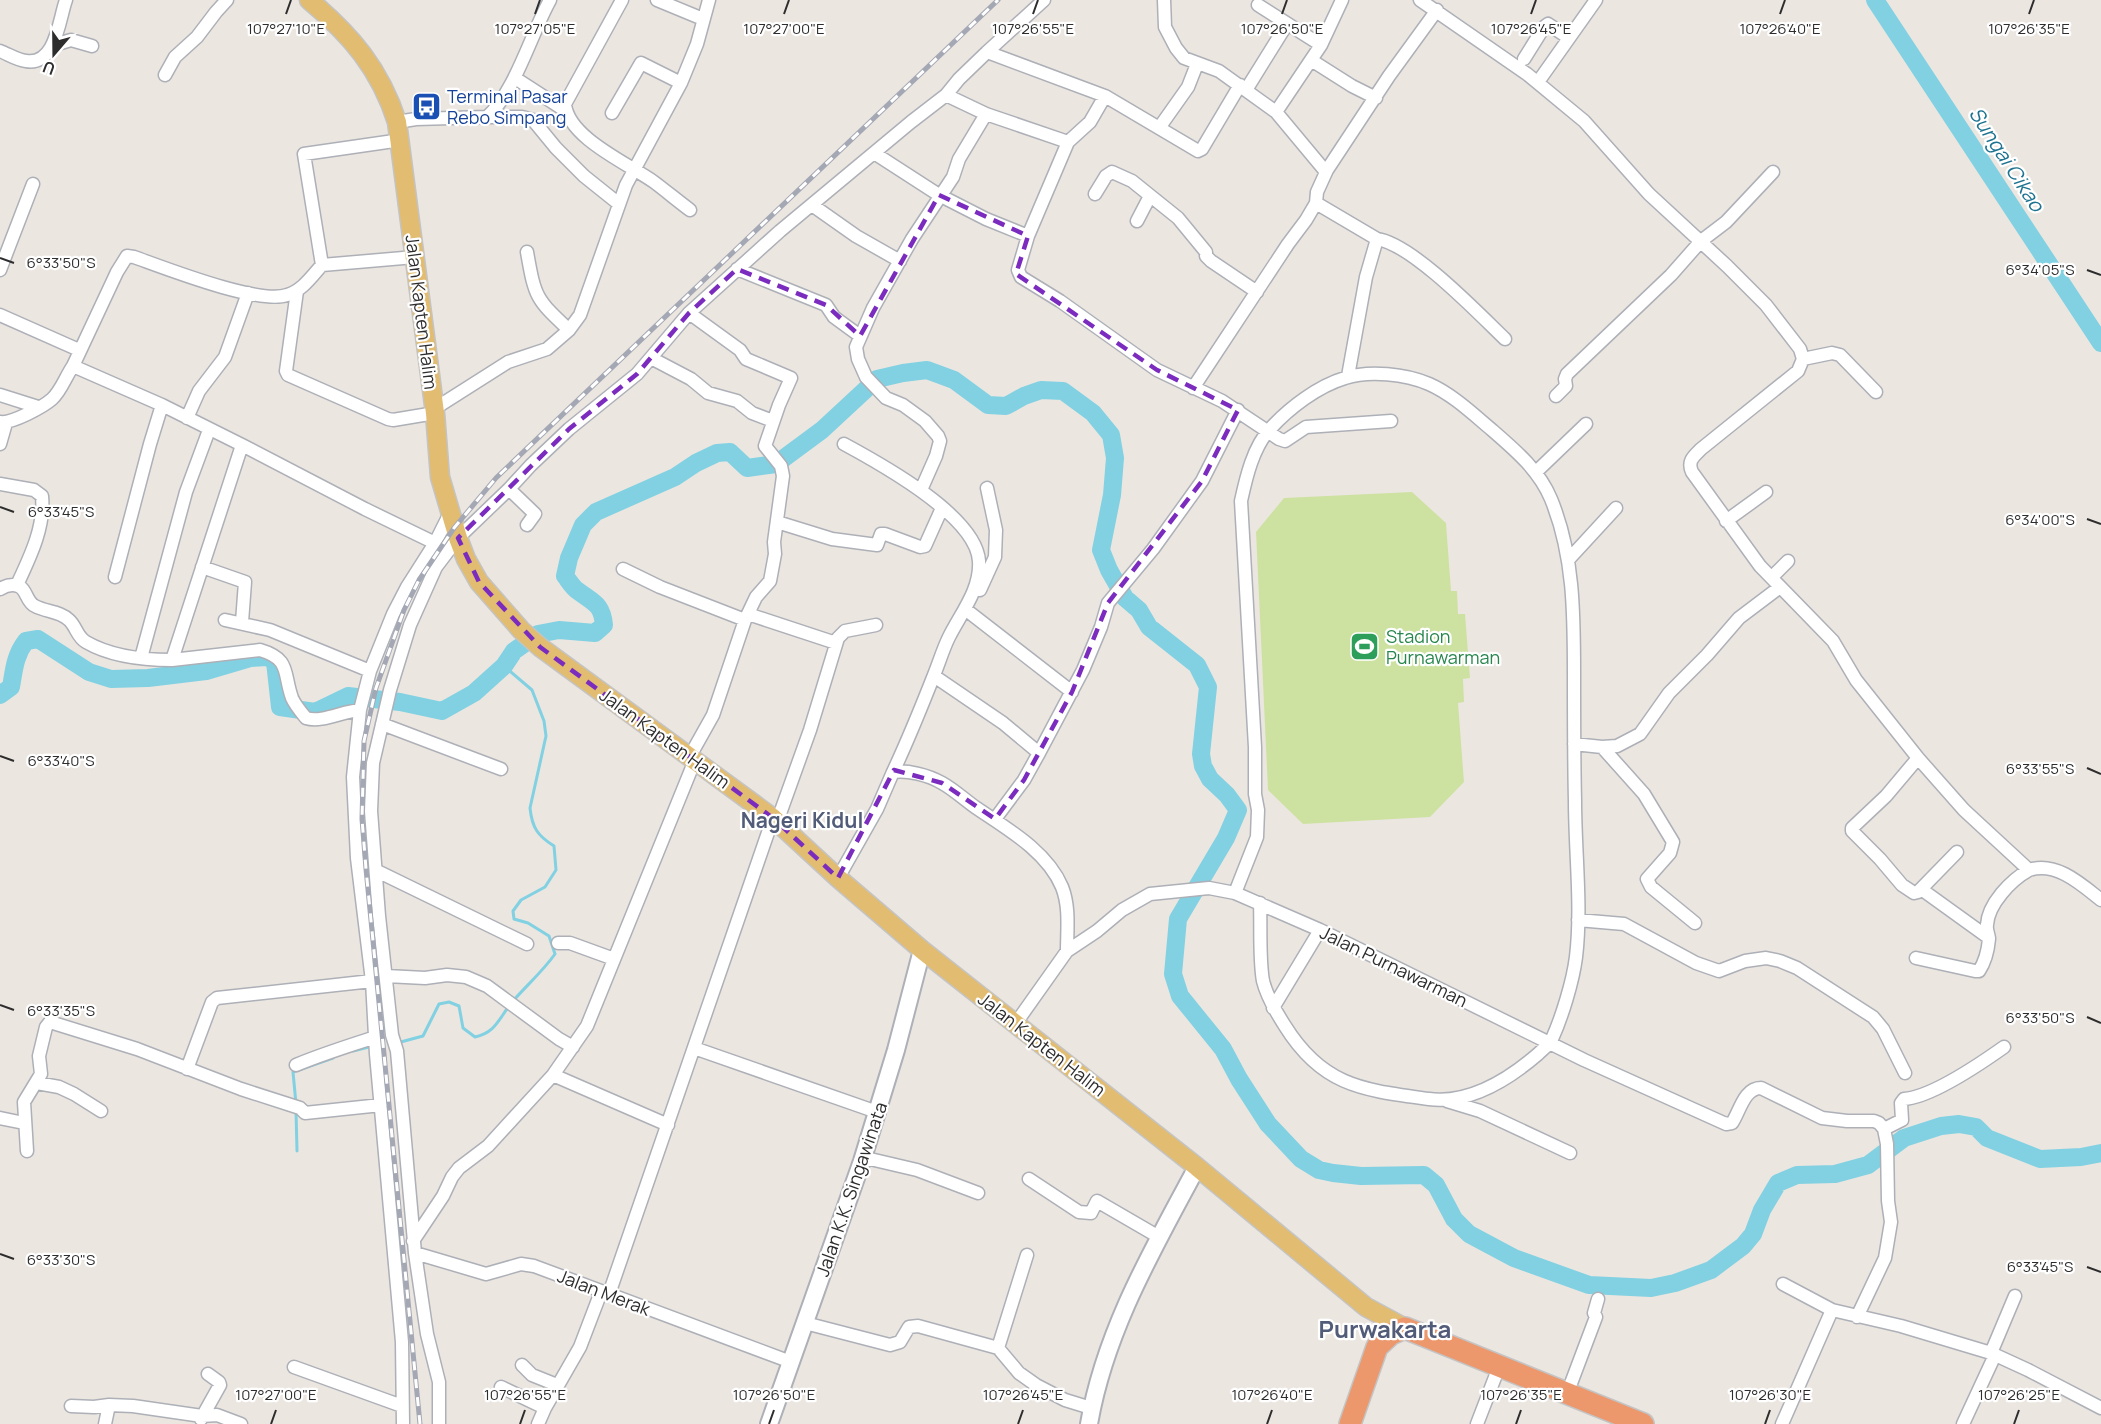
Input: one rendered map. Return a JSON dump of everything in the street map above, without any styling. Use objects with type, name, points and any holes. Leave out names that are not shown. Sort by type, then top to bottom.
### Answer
[{"type":"highway","points":[[1350,1424],[1377,1347],[1392,1334],[1405,1328],[1643,1424]]},
{"type":"main road","name":"Jalan Kapten Halim","points":[[309,0],[332,20],[365,56],[389,97],[397,122],[435,411],[440,477],[466,560],[479,582],[521,630],[540,647],[775,820],[922,950],[1197,1167],[1366,1307],[1405,1328]]},
{"type":"main road","name":"Jalan Kapten Halim","points":[[1366,1307],[1376,1326],[1377,1347]]},
{"type":"street","points":[[0,51],[30,62],[45,55],[54,45],[66,0]]},
{"type":"street","points":[[165,75],[175,57],[197,37],[227,0]]},
{"type":"street","points":[[487,117],[515,78],[550,0]]},
{"type":"street","points":[[566,111],[565,104],[622,0]]},
{"type":"street","points":[[657,0],[703,19]]},
{"type":"street","points":[[297,291],[286,371],[288,375],[388,419],[393,420],[435,411],[508,362],[547,348],[569,330],[580,315],[619,204],[633,170],[681,83],[697,44],[709,0]]},
{"type":"street","points":[[439,1424],[439,1382],[427,1334],[414,1247],[397,1051],[392,1035],[371,810],[373,763],[390,690],[410,625],[436,567],[458,538],[569,429],[627,383],[689,313],[812,205],[946,95],[959,79],[1044,0]]},
{"type":"street","points":[[1164,0],[1163,20],[1169,36],[1184,58],[1211,67],[1276,112],[1326,172]]},
{"type":"street","points":[[1276,112],[1321,45],[1342,0]]},
{"type":"street","points":[[1420,0],[1538,82],[1584,121],[1649,194],[1766,305],[1800,349],[1803,359],[1798,371],[1701,449],[1690,461],[1689,466],[1747,550],[1833,641],[1856,680],[1918,758],[1964,810],[2029,870]]},
{"type":"street","points":[[1538,82],[1596,0]]},
{"type":"street","points":[[1258,5],[1321,45]]},
{"type":"street","points":[[1193,388],[1306,220],[1316,203],[1317,192],[1326,172],[1389,76],[1437,10]]},
{"type":"street","points":[[987,52],[1105,96],[1198,152],[1287,24]]},
{"type":"street","points":[[1524,59],[1548,24],[1569,38]]},
{"type":"street","points":[[54,45],[71,40],[92,46]]},
{"type":"street","points":[[1311,60],[1376,98]]},
{"type":"street","points":[[612,113],[641,63],[681,83]]},
{"type":"street","points":[[1159,128],[1188,87],[1197,64]]},
{"type":"street","points":[[515,78],[566,111],[599,149],[653,181],[690,210]]},
{"type":"street","points":[[946,95],[986,114],[1068,142]]},
{"type":"street","points":[[1105,96],[1090,122],[1068,142],[1029,236],[1018,270],[1021,277],[1060,301],[1157,370],[1238,410],[1285,441],[1306,427],[1391,421]]},
{"type":"street","points":[[921,490],[936,456],[940,441],[938,436],[926,421],[903,405],[886,398],[866,377],[858,359],[856,347],[873,308],[912,238],[953,177],[959,159],[986,114]]},
{"type":"street","points":[[397,122],[416,119],[487,117],[522,117],[533,120],[556,148],[584,176],[619,204]]},
{"type":"street","points":[[322,265],[304,154],[400,140]]},
{"type":"street","points":[[874,153],[939,195],[986,219],[1029,236]]},
{"type":"street","points":[[1095,194],[1106,176],[1112,172],[1132,181],[1178,218],[1195,236],[1197,243],[1211,261],[1257,292]]},
{"type":"street","points":[[1556,396],[1566,386],[1567,374],[1671,275],[1701,241],[1726,222],[1773,172]]},
{"type":"street","points":[[0,270],[33,184]]},
{"type":"street","points":[[1137,221],[1150,196]]},
{"type":"street","points":[[1316,203],[1377,239],[1388,240],[1414,257],[1448,284],[1505,339]]},
{"type":"street","points":[[812,205],[856,236],[900,261]]},
{"type":"street","points":[[1348,376],[1366,277],[1377,239]]},
{"type":"street","points":[[527,252],[533,286],[540,302],[569,330]]},
{"type":"street","points":[[0,444],[3,422],[52,399],[73,366],[117,272],[127,256],[248,293],[272,297],[286,296],[297,291],[322,265],[415,257]]},
{"type":"street","points":[[737,269],[826,305],[834,317],[860,336]]},
{"type":"street","points":[[187,418],[199,391],[225,357],[248,293]]},
{"type":"street","points":[[414,1247],[459,1168],[488,1146],[553,1075],[587,1026],[693,758],[713,715],[747,617],[756,597],[770,581],[783,476],[781,466],[765,446],[791,378],[746,359],[740,350],[689,313]]},
{"type":"street","points":[[0,315],[79,350]]},
{"type":"street","points":[[1803,359],[1832,353],[1840,355],[1876,392]]},
{"type":"street","points":[[651,358],[691,379],[708,393],[737,401],[752,413],[773,421]]},
{"type":"street","points":[[73,366],[162,405],[435,543]]},
{"type":"street","points":[[1235,893],[1257,837],[1258,810],[1255,794],[1255,747],[1241,501],[1248,469],[1268,430],[1309,396],[1348,376],[1389,375],[1417,380],[1432,386],[1467,409],[1516,450],[1536,472],[1551,498],[1569,559],[1573,605],[1578,921],[1574,966],[1551,1043],[1520,1069],[1499,1082],[1465,1095],[1442,1100]]},
{"type":"street","points":[[0,395],[38,407]]},
{"type":"street","points":[[115,577],[162,405]]},
{"type":"street","points":[[995,819],[1024,780],[1072,692],[1092,650],[1108,603],[1153,549],[1202,481],[1238,410]]},
{"type":"street","points":[[1536,472],[1586,424]]},
{"type":"street","points":[[141,658],[186,492],[209,430]]},
{"type":"street","points":[[844,444],[876,461],[921,490],[964,529],[979,560],[978,578],[967,611]]},
{"type":"street","points":[[172,660],[242,445]]},
{"type":"street","points":[[0,484],[34,490],[42,496],[44,509],[41,523],[17,585]]},
{"type":"street","points":[[838,878],[877,809],[949,637],[967,611],[995,557],[996,530],[987,488]]},
{"type":"street","points":[[509,489],[535,514],[528,525]]},
{"type":"street","points":[[1726,521],[1766,492]]},
{"type":"street","points":[[777,522],[832,539],[877,545],[881,534],[885,534],[920,547],[925,546],[942,508]]},
{"type":"street","points":[[1569,559],[1616,508]]},
{"type":"street","points":[[403,1424],[402,1342],[372,981],[357,858],[353,777],[360,706],[370,671],[393,614],[450,513]]},
{"type":"street","points":[[1574,744],[1602,747],[1622,745],[1640,734],[1669,693],[1776,582],[1788,561]]},
{"type":"street","points":[[202,567],[245,582],[242,622]]},
{"type":"street","points":[[623,569],[660,587],[747,617],[836,643]]},
{"type":"street","points":[[0,589],[17,585],[23,589],[29,602],[36,607],[64,615],[72,622],[81,639],[123,654],[172,660],[260,650],[274,654],[283,664],[293,700],[306,718],[312,720],[360,706]]},
{"type":"street","points":[[967,611],[1072,692]]},
{"type":"street","points":[[225,620],[270,630],[370,671]]},
{"type":"street","points":[[538,1424],[557,1385],[580,1347],[605,1293],[668,1125],[775,820],[810,730],[836,643],[845,631],[876,625]]},
{"type":"street","points":[[934,676],[1003,723],[1039,753]]},
{"type":"street","points":[[382,724],[501,769]]},
{"type":"street","points":[[1602,747],[1644,794],[1673,842],[1670,853],[1647,879],[1651,887],[1695,923]]},
{"type":"street","points":[[1918,758],[1886,796],[1852,829],[1902,885],[1914,893],[1921,889],[1958,852]]},
{"type":"street","points":[[893,772],[913,773],[942,783],[995,819],[1038,854],[1062,886],[1066,902],[1067,951],[1016,1023]]},
{"type":"street","points":[[1916,958],[1979,970],[1985,959],[1989,938],[1986,926],[1990,912],[1999,897],[2029,870],[2044,867],[2059,872],[2077,881],[2101,900]]},
{"type":"street","points":[[377,871],[527,944]]},
{"type":"street","name":"Jalan Purnawarman","points":[[1067,951],[1097,931],[1122,910],[1150,894],[1171,890],[1209,888],[1235,893],[1320,930],[1551,1043],[1726,1125],[1732,1123],[1751,1090],[1761,1088],[1822,1118],[1874,1121],[1884,1129]]},
{"type":"street","points":[[1921,889],[1989,938]]},
{"type":"street","points":[[1260,903],[1263,982],[1273,1008],[1304,1053],[1335,1076],[1376,1092],[1442,1100],[1480,1111],[1570,1153]]},
{"type":"street","points":[[1578,921],[1624,924],[1696,963],[1719,970],[1745,961],[1766,958],[1797,968],[1873,1017],[1883,1029],[1905,1073]]},
{"type":"street","points":[[1273,1008],[1320,930]]},
{"type":"street","points":[[558,943],[570,943],[614,959]]},
{"type":"street","name":"Jalan K.K. Singawinata","points":[[769,1424],[862,1161],[897,1050],[922,950]]},
{"type":"street","points":[[386,976],[466,977],[487,986],[573,1047]]},
{"type":"street","points":[[188,1069],[212,1002],[216,998],[372,981]]},
{"type":"street","points":[[27,1151],[24,1102],[42,1074],[39,1056],[46,1027],[51,1022],[137,1049],[300,1108],[304,1113],[381,1105]]},
{"type":"street","points":[[296,1065],[326,1053],[376,1044]]},
{"type":"street","points":[[1857,1317],[1884,1258],[1891,1222],[1887,1144],[1884,1129],[1902,1120],[1901,1103],[1904,1099],[1912,1099],[1974,1068],[2004,1047]]},
{"type":"street","points":[[694,1048],[876,1112]]},
{"type":"street","points":[[553,1075],[668,1125]]},
{"type":"street","points":[[37,1083],[58,1087],[101,1111]]},
{"type":"street","points":[[0,1118],[24,1123]]},
{"type":"street","points":[[862,1161],[870,1159],[917,1170],[978,1193]]},
{"type":"street","points":[[805,1323],[890,1345],[900,1342],[909,1327],[918,1326],[998,1348],[1019,1373],[1090,1416],[1102,1367],[1120,1318],[1159,1237],[1197,1167]]},
{"type":"street","points":[[1029,1179],[1079,1212],[1091,1214],[1097,1201],[1159,1237]]},
{"type":"street","name":"Jalan Merak","points":[[414,1247],[486,1274],[528,1264],[791,1362]]},
{"type":"street","points":[[998,1348],[1027,1255]]},
{"type":"street","points":[[1783,1284],[1832,1310],[1901,1326],[1993,1354],[2101,1408]]},
{"type":"street","points":[[1963,1424],[2015,1296]]},
{"type":"street","points":[[1567,1394],[1596,1317],[1594,1313],[1598,1299]]},
{"type":"street","points":[[1782,1424],[1832,1310]]},
{"type":"street","points":[[522,1365],[532,1375],[557,1385]]},
{"type":"street","points":[[294,1367],[402,1406]]},
{"type":"street","points":[[1477,1424],[1499,1367]]},
{"type":"street","points":[[200,1420],[220,1385],[208,1374]]},
{"type":"street","points":[[501,1387],[545,1408]]},
{"type":"street","points":[[105,1424],[109,1405]]},
{"type":"street","points":[[70,1406],[133,1406],[200,1420],[217,1415],[241,1424]]},
{"type":"highlighted area","points":[[939,195],[1028,236],[1016,274],[1157,370],[1238,410],[1202,481],[1108,603],[1072,692],[1024,780],[995,819],[942,783],[894,770],[838,878],[773,818],[540,647],[479,582],[458,538],[569,429],[637,374],[689,313],[737,269],[826,305],[860,336]]},
{"type":"green space","name":"Stadion Purnawarman","points":[[1412,492],[1446,523],[1451,591],[1457,591],[1458,614],[1465,614],[1470,678],[1463,679],[1464,702],[1458,703],[1464,782],[1430,817],[1303,824],[1268,790],[1256,532],[1284,498]]},
{"type":"waterway","name":"Sungai Cikao","points":[[1875,0],[2101,343]]},
{"type":"waterway","points":[[0,695],[11,687],[22,646],[26,641],[38,639],[89,672],[111,679],[148,678],[206,671],[250,658],[268,657],[275,662],[280,707],[315,712],[348,696],[400,702],[442,711],[474,693],[504,666],[514,651],[538,634],[559,630],[595,633],[604,625],[599,608],[574,588],[565,576],[569,558],[583,525],[596,512],[675,477],[717,453],[730,452],[747,468],[776,464],[822,430],[877,379],[927,370],[954,380],[988,405],[1006,406],[1041,390],[1063,391],[1093,413],[1111,435],[1115,458],[1112,495],[1101,550],[1125,598],[1139,610],[1149,627],[1197,665],[1208,687],[1201,754],[1203,766],[1210,779],[1227,795],[1238,810],[1226,838],[1178,919],[1173,974],[1180,996],[1223,1049],[1268,1124],[1301,1159],[1319,1170],[1333,1173],[1361,1176],[1424,1175],[1436,1185],[1454,1219],[1469,1234],[1514,1258],[1589,1285],[1651,1288],[1675,1283],[1711,1270],[1743,1246],[1753,1234],[1762,1210],[1778,1183],[1797,1175],[1835,1174],[1868,1165],[1904,1138],[1941,1126],[1959,1124],[1976,1127],[1987,1138],[2040,1159],[2081,1157],[2101,1153]]},
{"type":"waterway","points":[[504,666],[532,690],[544,721],[546,736],[530,808],[532,821],[537,831],[554,846],[556,870],[545,887],[521,900],[513,911],[514,919],[528,923],[549,936],[555,954],[513,1001]]},
{"type":"waterway","points":[[397,1043],[423,1036],[439,1004],[449,1002],[459,1006],[463,1028],[475,1037],[487,1033],[509,1006]]},
{"type":"waterway","points":[[353,1051],[373,1046]]},
{"type":"waterway","points":[[296,1104],[293,1072],[333,1058]]},
{"type":"waterway","points":[[296,1111],[297,1151]]},
{"type":"railway","points":[[420,1424],[362,819],[364,741],[376,688],[404,610],[419,580],[454,528],[496,478],[998,0]]},
{"type":"place","name":"Terminal Pasar Rebo Simpang","points":[[426,106]]},
{"type":"place","name":"Stadion Purnawarman","points":[[1365,646]]},
{"type":"district","name":"Nageri Kidul","points":[[802,820]]},
{"type":"district","name":"Purwakarta","points":[[1385,1328]]}]
